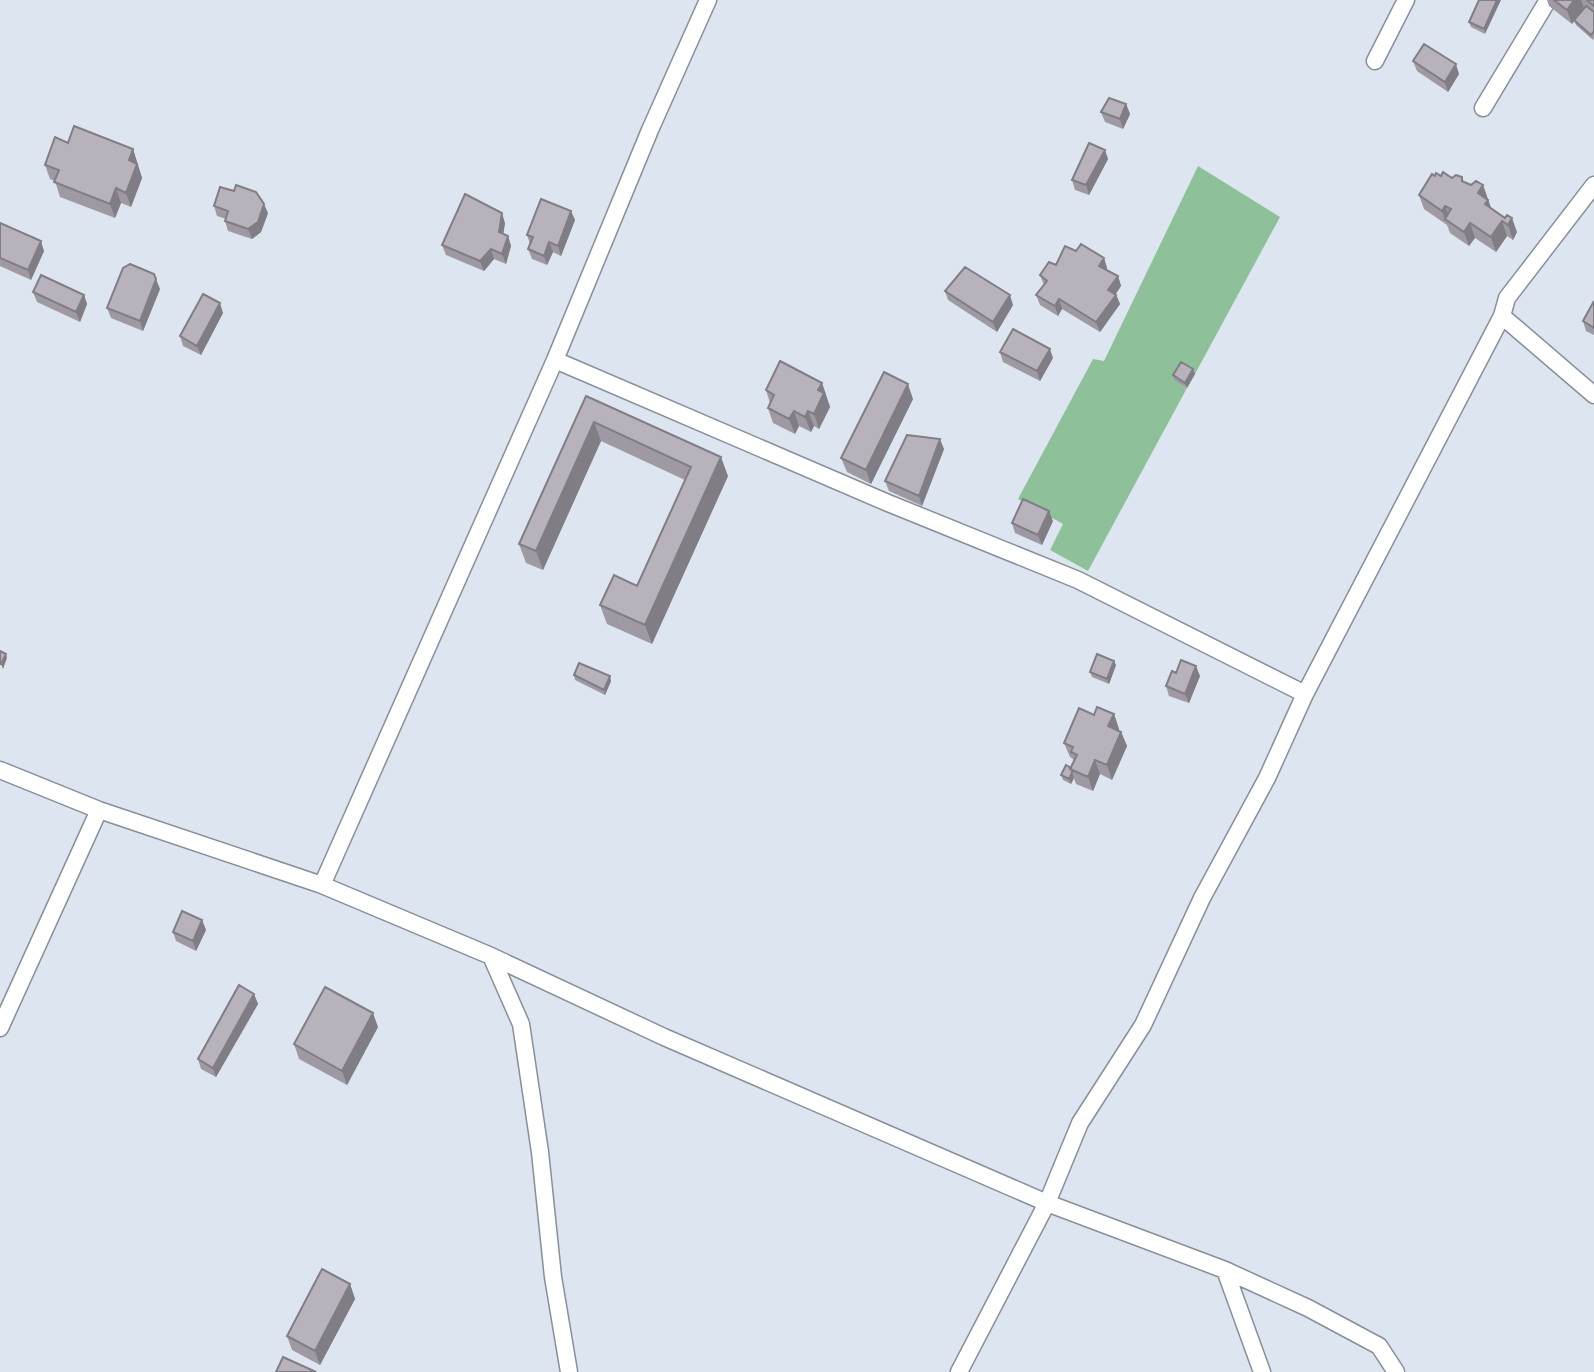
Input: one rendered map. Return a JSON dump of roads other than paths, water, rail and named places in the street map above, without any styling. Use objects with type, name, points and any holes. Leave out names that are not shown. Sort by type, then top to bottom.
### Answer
[{"type":"street","points":[[322,885],[555,359],[650,130],[708,0]]},
{"type":"street","points":[[1375,61],[1406,0]]},
{"type":"street","points":[[1483,108],[1548,0]]},
{"type":"street","points":[[959,1372],[1047,1203],[1080,1123],[1143,1025],[1202,898],[1267,778],[1305,694],[1502,316],[1507,298],[1594,185]]},
{"type":"street","points":[[1502,316],[1594,394]]},
{"type":"street","points":[[555,359],[888,503],[1078,580],[1305,694]]},
{"type":"street","points":[[0,770],[99,810],[322,885],[491,956],[664,1037],[1047,1203],[1225,1270],[1308,1308],[1379,1346],[1396,1372]]},
{"type":"street","points":[[0,1028],[99,810]]},
{"type":"street","points":[[491,956],[521,1024],[540,1152],[553,1278],[569,1372]]},
{"type":"street","points":[[1225,1270],[1262,1372]]}]
